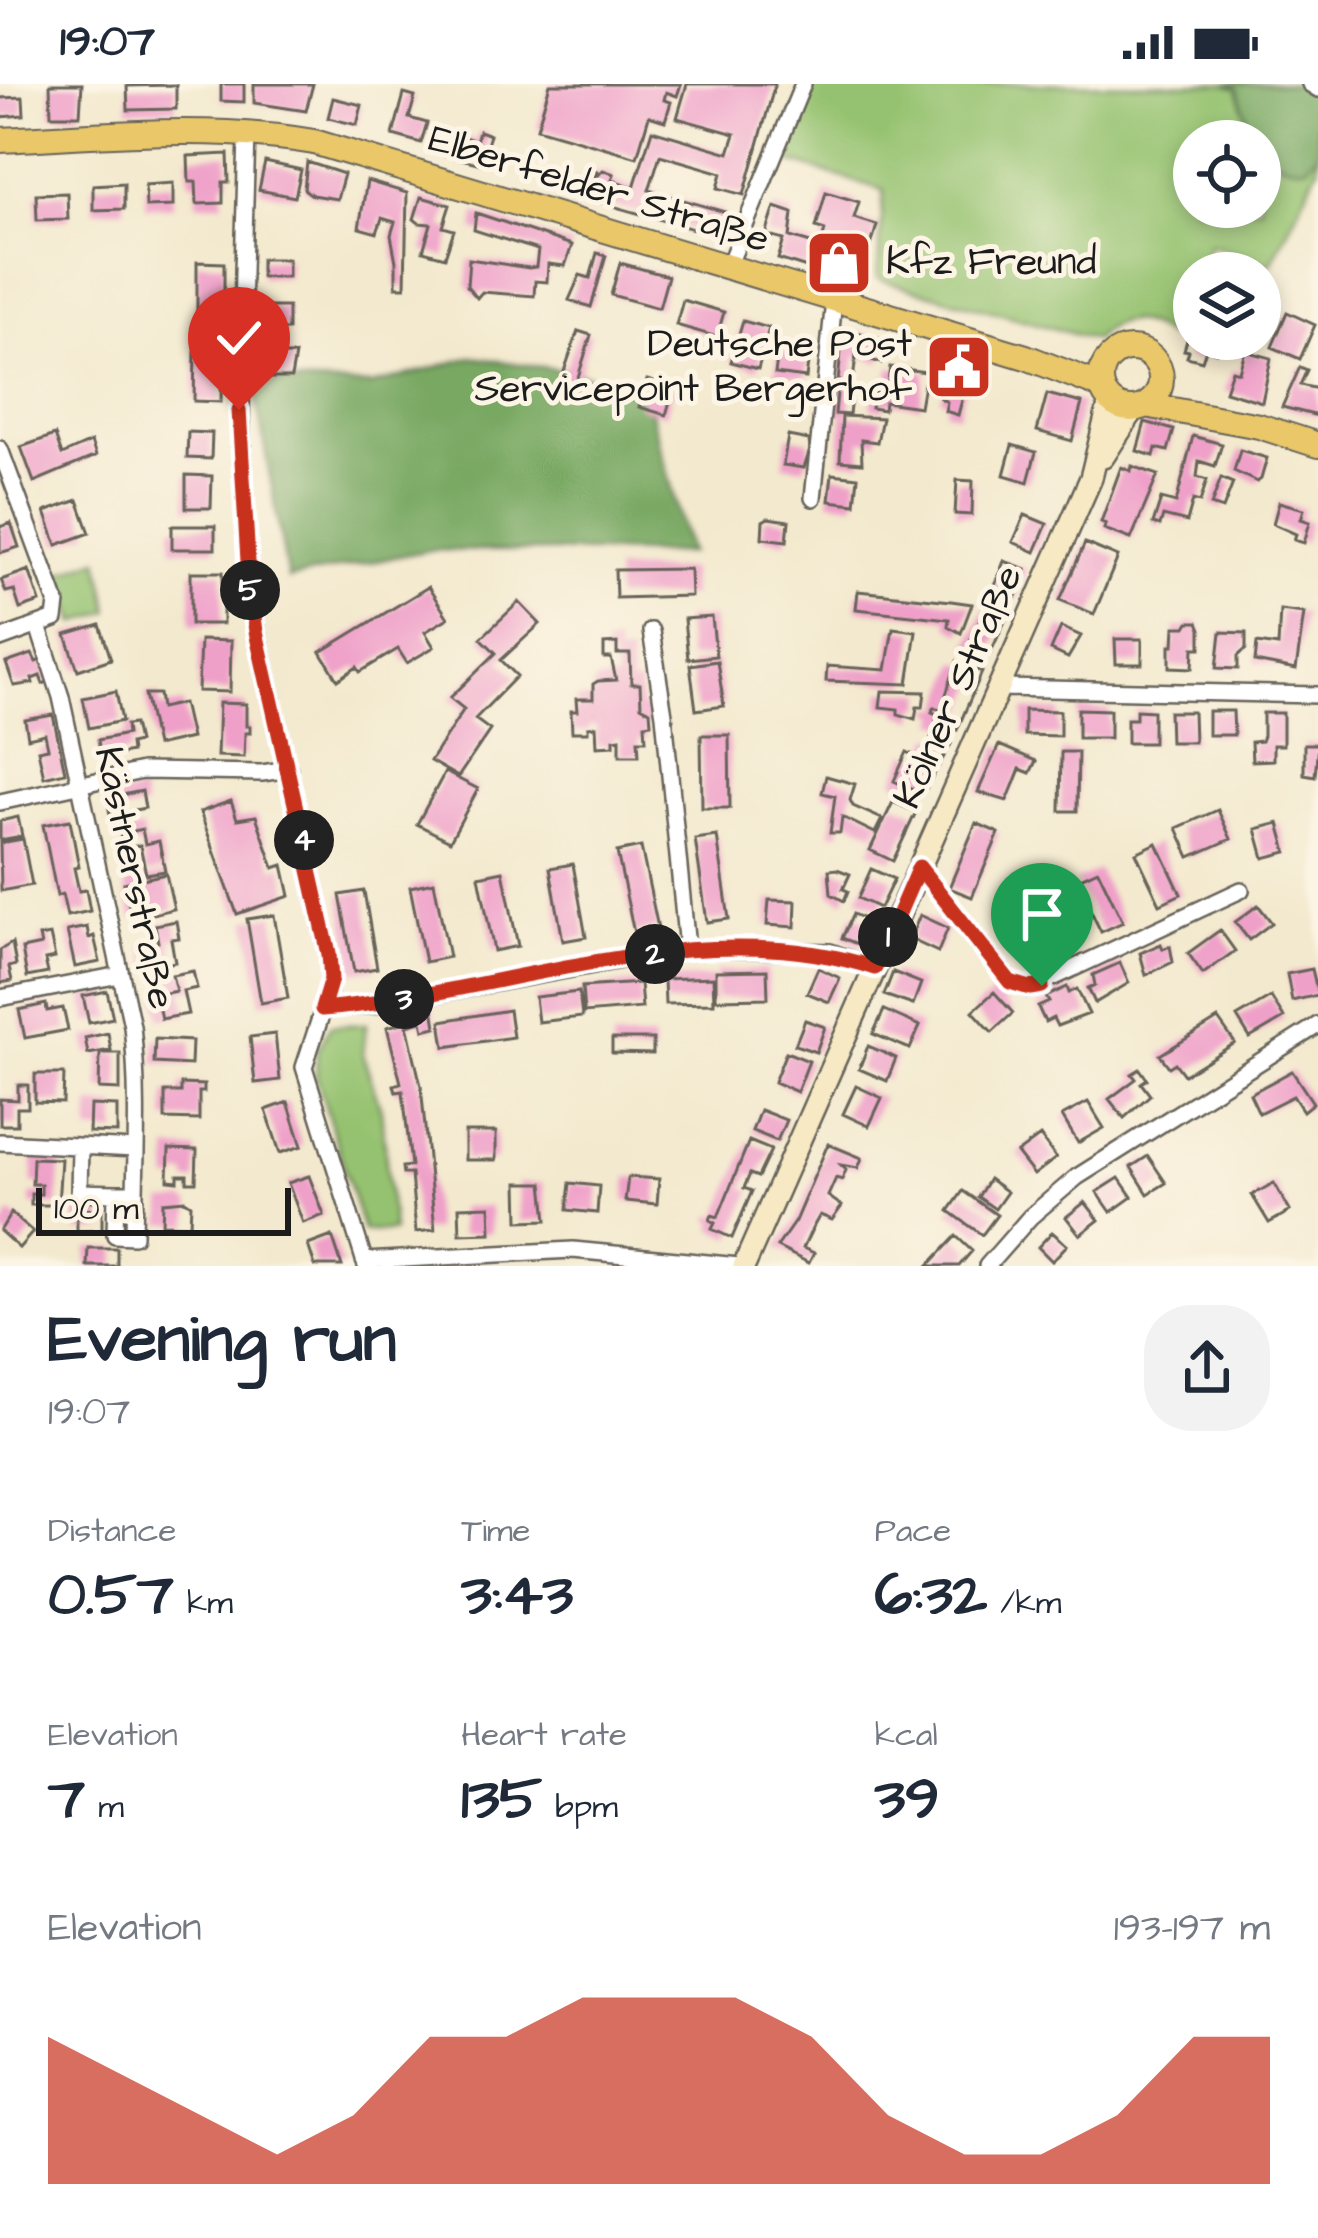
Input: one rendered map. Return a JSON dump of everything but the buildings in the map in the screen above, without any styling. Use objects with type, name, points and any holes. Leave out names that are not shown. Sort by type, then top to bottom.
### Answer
[{"type":"main road","name":"Elberfelder Straße","points":[[0,140],[187,130],[247,132],[342,149],[1026,357],[1123,400],[1259,427]]},
{"type":"main road","points":[[1121,350],[1144,352],[1156,362],[1161,377],[1157,393],[1123,400],[1108,359],[1121,350]]},
{"type":"main road","name":"Elberfelder Straße","points":[[1026,357],[1108,359]]},
{"type":"main road","name":"Elberfelder Straße","points":[[1161,377],[1181,395],[1318,446]]},
{"type":"main road","name":"Kölner Straße","points":[[741,1266],[1123,400]]},
{"type":"street","points":[[728,267],[803,84]]},
{"type":"street","points":[[1310,84],[1318,89]]},
{"type":"street","points":[[247,132],[239,410],[249,578],[256,632],[329,954],[331,979],[304,1067],[365,1264],[573,1250],[741,1266]]},
{"type":"street","points":[[813,498],[834,301]]},
{"type":"street","points":[[0,449],[57,603],[55,619],[0,639]]},
{"type":"street","name":"Kästnerstraße","points":[[38,626],[81,784],[136,1063],[134,1236],[115,1235],[116,1193]]},
{"type":"street","points":[[651,632],[687,948]]},
{"type":"street","points":[[998,688],[1318,695]]},
{"type":"street","points":[[0,802],[142,771],[289,769]]},
{"type":"street","points":[[919,867],[1010,982],[1030,988],[1241,890]]},
{"type":"street","points":[[322,1009],[375,1005],[687,948],[830,952],[875,968]]},
{"type":"street","points":[[0,998],[120,975]]},
{"type":"street","points":[[987,1266],[1030,1217],[1077,1177],[1318,1025]]},
{"type":"street","points":[[0,1142],[135,1148]]},
{"type":"street","points":[[80,1147],[79,1192],[135,1193]]},
{"type":"green space","points":[[808,84],[1226,84],[1237,88],[1249,120],[1173,120],[1173,228],[1281,228],[1281,161],[1307,166],[1318,153],[1318,168],[1277,252],[1234,252],[1210,244],[1206,252],[1173,252],[1173,326],[1168,337],[1130,321],[1112,325],[1095,340],[877,279],[884,190],[771,156]]},
{"type":"green space","points":[[1227,84],[1318,84],[1318,153],[1306,166],[1281,161],[1281,120],[1248,120],[1237,89]]},
{"type":"green space","points":[[472,357],[577,372],[647,399],[690,553],[429,550],[288,579],[253,381],[372,385]]},
{"type":"green space","points":[[99,559],[110,611],[76,623],[60,573]]},
{"type":"green space","points":[[366,1024],[363,1055],[381,1110],[393,1231],[363,1231],[316,1075],[317,1051],[330,1026]]},
{"type":"place","name":"Kfz Freund","points":[[839,263]]},
{"type":"place","name":"Deutsche Post Servicepoint Bergerhof","points":[[959,367]]},
{"type":"route","points":[[239,410],[256,632],[329,954],[331,979],[322,1009],[375,1005],[687,948],[830,952],[875,968],[919,867],[1010,982],[1042,986]]}]
